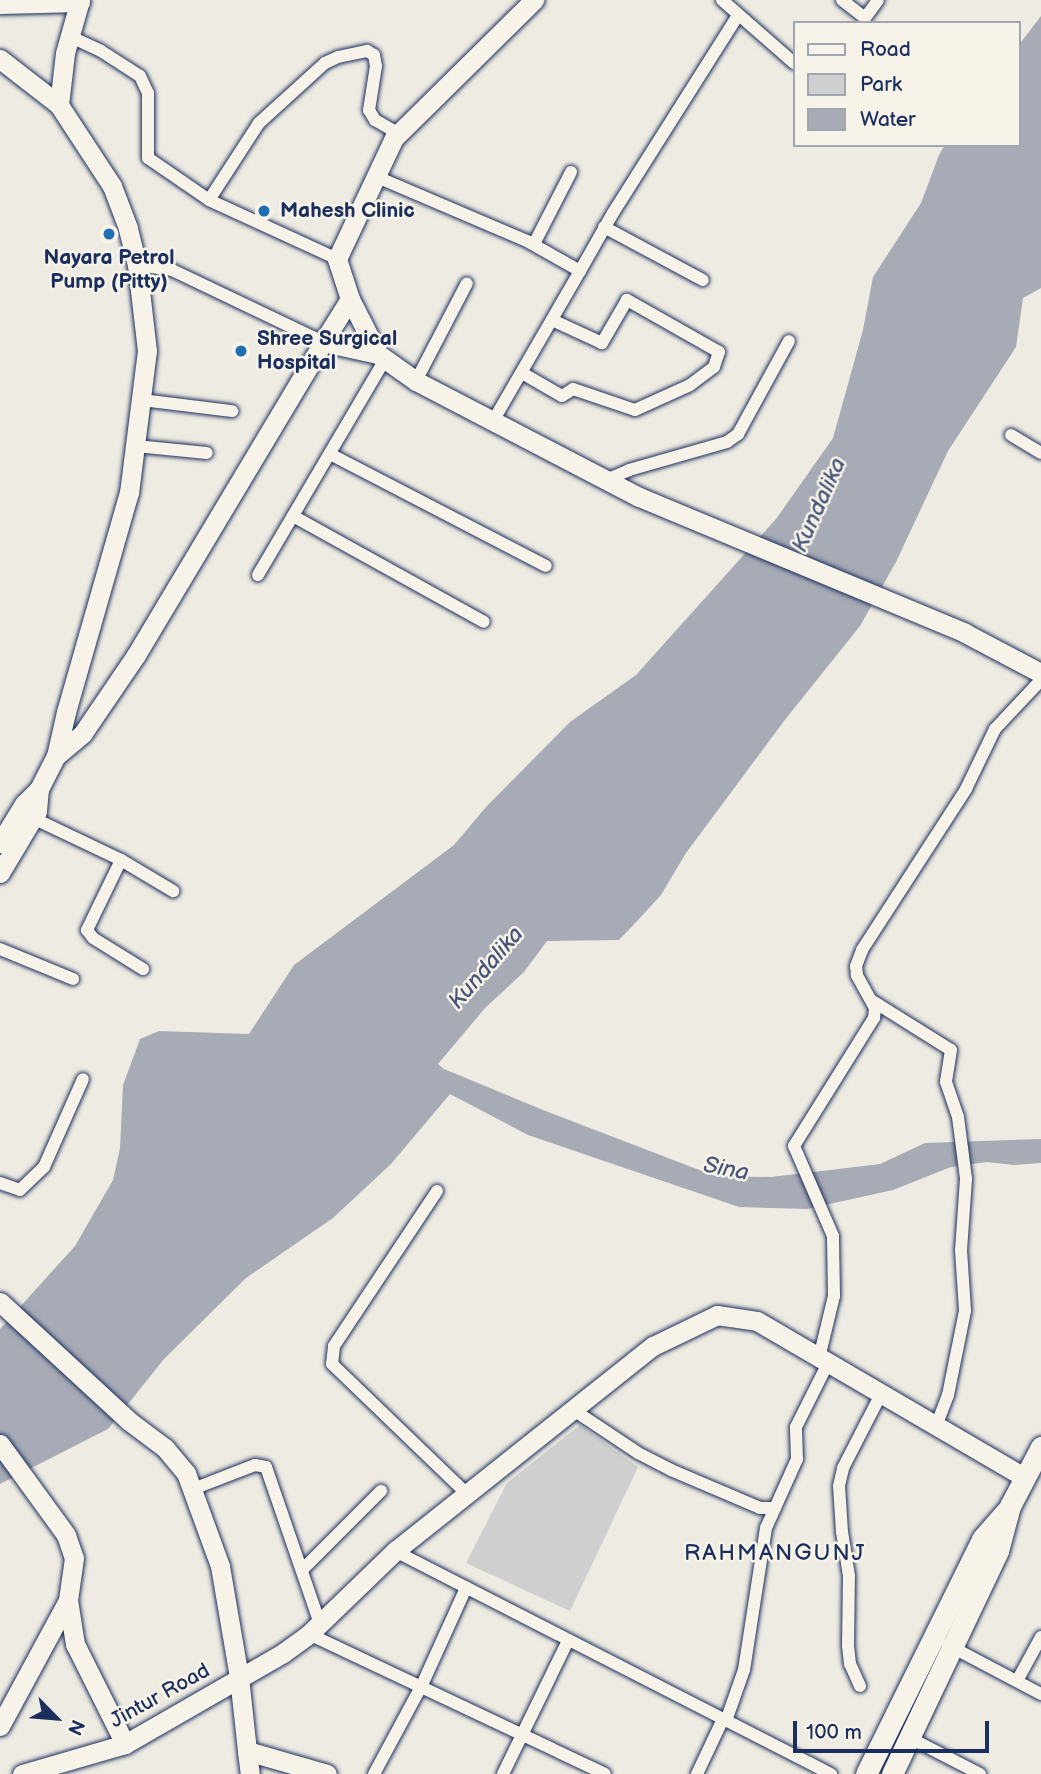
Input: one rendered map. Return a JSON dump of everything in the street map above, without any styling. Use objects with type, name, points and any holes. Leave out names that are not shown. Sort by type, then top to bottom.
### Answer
[{"type":"main road","points":[[382,356],[350,299],[337,259],[398,134],[534,0]]},
{"type":"main road","points":[[0,4],[84,1],[69,36],[59,105]]},
{"type":"main road","points":[[0,59],[59,105],[112,187],[128,228],[137,265],[147,351],[130,493],[66,712],[56,756],[39,789],[33,818],[0,873]]},
{"type":"main road","points":[[56,756],[83,733],[136,655],[350,299]]},
{"type":"main road","points":[[323,342],[382,356],[416,381],[639,497],[768,548],[965,633],[1041,673]]},
{"type":"main road","points":[[0,843],[24,804],[39,789]]},
{"type":"main road","points":[[5,1307],[129,1422],[165,1448],[186,1473],[220,1566],[239,1677],[250,1774]]},
{"type":"main road","name":"Jintur Road","points":[[22,1774],[125,1744],[315,1629],[396,1550],[572,1409],[653,1346],[717,1315],[757,1321],[1024,1477]]},
{"type":"main road","points":[[0,1444],[66,1535],[74,1558],[68,1600],[75,1644],[125,1744]]},
{"type":"main road","points":[[892,1774],[982,1539],[1010,1506],[1041,1447]]},
{"type":"main road","points":[[0,1726],[68,1600]]},
{"type":"main road","points":[[866,1774],[944,1643]]},
{"type":"main road","points":[[247,1751],[327,1774]]},
{"type":"street","points":[[722,0],[792,61]]},
{"type":"street","points":[[842,0],[865,18],[878,0]]},
{"type":"street","points":[[493,421],[604,227],[738,15]]},
{"type":"street","points":[[69,36],[101,51],[140,76],[148,93],[148,158],[209,200],[337,259]]},
{"type":"street","points":[[209,200],[259,123],[325,63],[338,57],[366,51],[374,55],[376,66],[369,110],[375,120],[398,134]]},
{"type":"street","points":[[534,244],[571,172]]},
{"type":"street","points":[[377,177],[534,244],[580,271]]},
{"type":"street","points":[[604,227],[704,280]]},
{"type":"street","points":[[137,265],[172,270],[323,342]]},
{"type":"street","points":[[416,381],[467,284]]},
{"type":"street","points":[[522,373],[562,396],[573,389],[635,410],[690,385],[714,367],[719,352],[627,300],[602,343],[552,320]]},
{"type":"street","points":[[606,480],[629,470],[727,442],[738,434],[789,341]]},
{"type":"street","points":[[258,575],[330,454],[382,356]]},
{"type":"street","points":[[142,400],[232,411]]},
{"type":"street","points":[[1011,435],[1041,453]]},
{"type":"street","points":[[136,446],[206,453]]},
{"type":"street","points":[[330,454],[546,566]]},
{"type":"street","points":[[293,516],[484,622]]},
{"type":"street","points":[[697,1774],[725,1720],[744,1670],[766,1528],[797,1459],[796,1427],[824,1361],[834,1296],[833,1236],[793,1146],[871,1026],[875,1008],[857,975],[856,966],[862,950],[966,789],[995,729],[1041,680]]},
{"type":"street","points":[[33,818],[121,860],[173,891]]},
{"type":"street","points":[[121,860],[88,930],[93,938],[143,970]]},
{"type":"street","points":[[0,948],[73,979]]},
{"type":"street","points":[[869,999],[951,1050],[946,1082],[958,1117],[966,1179],[961,1250],[964,1331],[948,1395],[936,1426]]},
{"type":"street","points":[[0,1183],[20,1190],[44,1167],[83,1079]]},
{"type":"street","points":[[437,1191],[334,1346],[332,1364],[467,1493]]},
{"type":"street","points":[[860,1686],[850,1664],[848,1646],[849,1576],[843,1544],[839,1486],[843,1468],[881,1394]]},
{"type":"street","points":[[572,1409],[649,1459],[760,1508],[775,1508]]},
{"type":"street","points":[[193,1489],[255,1465],[267,1466],[302,1570],[315,1629],[422,1685],[605,1774]]},
{"type":"street","points":[[302,1570],[381,1491]]},
{"type":"street","points":[[396,1550],[568,1642],[831,1774]]},
{"type":"street","points":[[374,1774],[422,1685],[466,1588]]},
{"type":"street","points":[[1017,1681],[1041,1637]]},
{"type":"street","points":[[503,1774],[568,1642]]},
{"type":"street","points":[[944,1643],[1041,1694]]},
{"type":"street","points":[[908,1737],[980,1774]]},
{"type":"green space","points":[[580,1425],[638,1467],[570,1611],[466,1563],[507,1483]]},
{"type":"water","name":"Kundalika","points":[[1041,16],[1041,288],[1023,298],[1016,347],[948,451],[896,562],[860,626],[784,721],[686,853],[661,895],[619,940],[547,941],[524,972],[485,1008],[438,1064],[444,1069],[543,1110],[715,1176],[771,1177],[880,1164],[925,1143],[1041,1139],[1041,1163],[1014,1165],[987,1162],[951,1167],[893,1190],[807,1209],[739,1207],[528,1135],[450,1094],[391,1164],[333,1218],[246,1278],[164,1359],[108,1429],[0,1484],[0,1329],[75,1246],[113,1180],[120,1148],[123,1085],[140,1039],[159,1031],[249,1034],[294,965],[454,845],[486,807],[570,722],[636,675],[776,519],[833,438],[863,330],[873,277],[921,203],[944,147],[1020,147],[1020,43]]},
{"type":"place","name":"Mahesh Clinic","points":[[264,211]]},
{"type":"place","name":"Nayara Petrol Pump (Pitty)","points":[[109,234]]},
{"type":"place","name":"Shree Surgical Hospital","points":[[241,351]]},
{"type":"district","name":"RAHMANGUNJ","points":[[775,1553]]},
{"type":"water label","name":"Sina","points":[[726,1169]]}]
